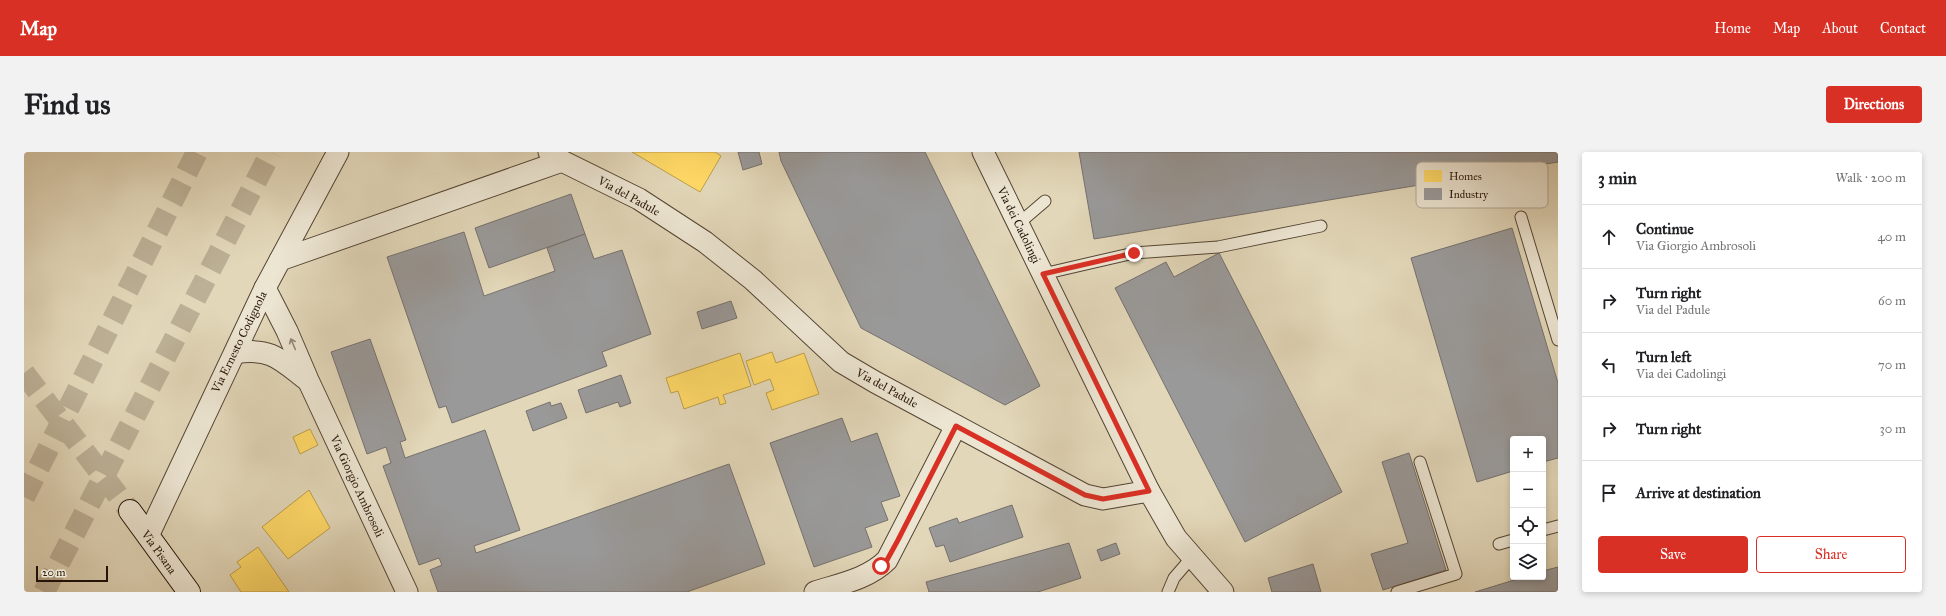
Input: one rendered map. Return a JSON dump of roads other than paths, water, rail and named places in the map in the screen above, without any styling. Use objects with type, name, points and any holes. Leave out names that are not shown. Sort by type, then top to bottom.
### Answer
[{"type":"main road","name":"Via Pisana","points":[[130,511],[189,592]]},
{"type":"street","name":"Via Ernesto Codignola","points":[[148,536],[265,288],[338,152]]},
{"type":"street","name":"Via dei Cadolingi","points":[[983,152],[1149,491]]},
{"type":"street","points":[[280,260],[555,156]]},
{"type":"street","name":"Via del Padule","points":[[555,156],[639,199],[705,242],[753,280],[841,362],[1085,495],[1103,499],[1149,491]]},
{"type":"street","name":"Via Giorgio Ambrosoli","points":[[265,288],[287,331],[308,380],[407,592]]},
{"type":"street","name":"Via Giorgio Ambrosoli","points":[[235,353],[250,351],[265,352],[308,380]]},
{"type":"street","points":[[815,592],[861,577],[875,570],[887,560],[956,426]]},
{"type":"street","points":[[1149,491],[1176,538],[1223,592]]},
{"type":"lane","points":[[1018,224],[1045,201]]},
{"type":"lane","points":[[1520,216],[1558,340]]},
{"type":"lane","points":[[1043,274],[1134,253],[1218,247],[1321,226]]},
{"type":"lane","points":[[1397,592],[1456,574],[1420,462]]},
{"type":"lane","points":[[1546,529],[1558,526]]},
{"type":"lane","points":[[1499,544],[1510,541]]},
{"type":"lane","points":[[1168,592],[1174,578],[1192,557]]},
{"type":"tunnel","points":[[24,497],[197,152]]},
{"type":"tunnel","points":[[44,592],[271,152]]},
{"type":"tunnel","points":[[24,373],[130,511]]}]
